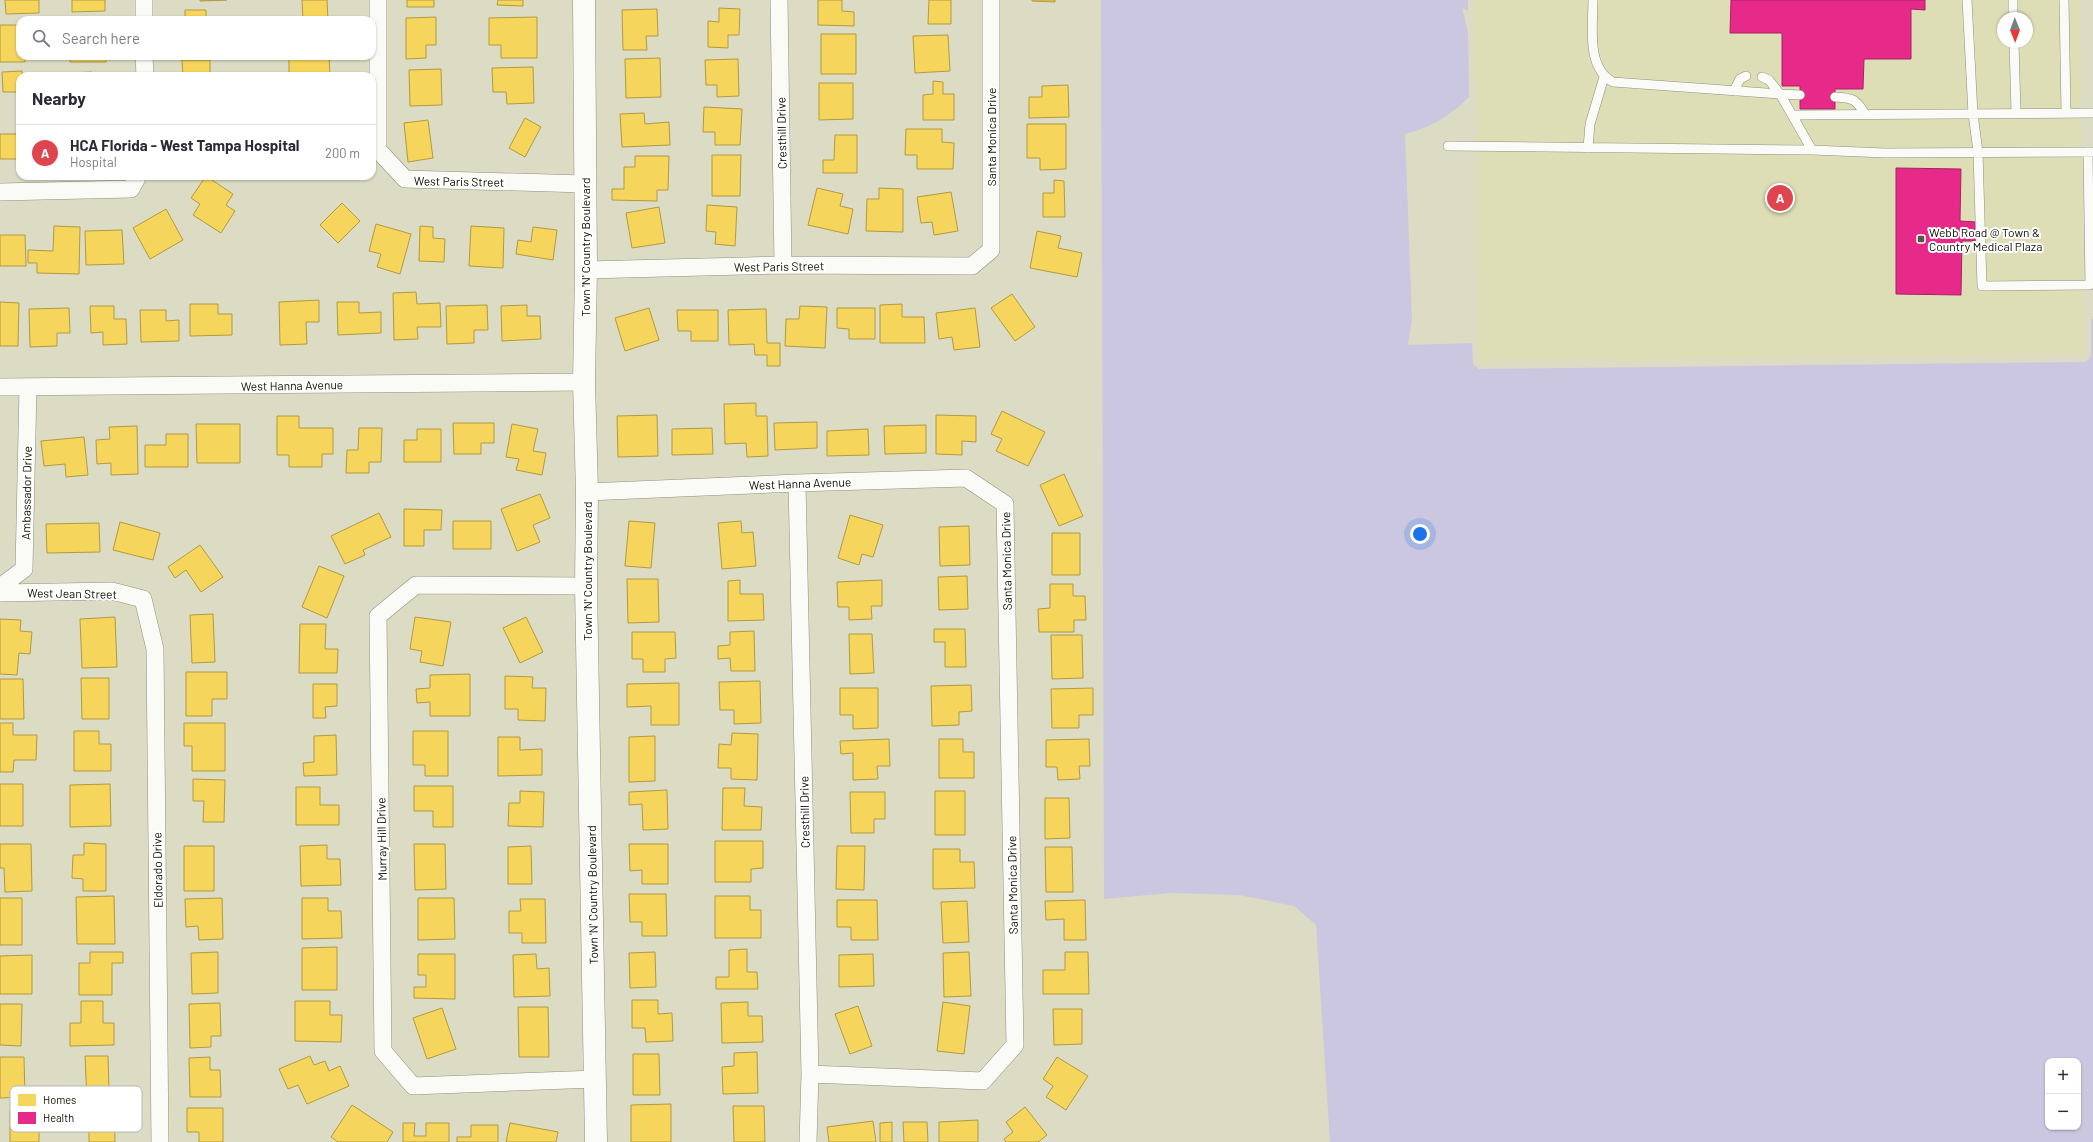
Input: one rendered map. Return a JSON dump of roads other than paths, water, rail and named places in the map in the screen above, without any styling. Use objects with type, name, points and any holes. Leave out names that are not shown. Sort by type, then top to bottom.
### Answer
[{"type":"street","points":[[144,0],[144,16]]},
{"type":"street","name":"West Paris Street","points":[[378,0],[378,150],[405,179],[585,184]]},
{"type":"street","name":"Town 'N' Country Boulevard","points":[[584,0],[586,270],[584,382],[587,492],[586,586],[596,1142]]},
{"type":"street","name":"Cresthill Drive","points":[[779,0],[783,265]]},
{"type":"street","name":"Santa Monica Drive","points":[[972,266],[991,250],[991,0]]},
{"type":"street","points":[[144,60],[145,72]]},
{"type":"street","points":[[0,192],[131,189],[136,180]]},
{"type":"street","name":"West Paris Street","points":[[586,270],[783,265],[972,266]]},
{"type":"street","name":"West Hanna Avenue","points":[[0,387],[584,382]]},
{"type":"street","name":"Ambassador Drive","points":[[0,587],[24,569],[28,387]]},
{"type":"street","name":"West Hanna Avenue","points":[[587,492],[797,483],[966,478],[1005,504]]},
{"type":"street","name":"Cresthill Drive","points":[[797,483],[810,1074],[808,1142]]},
{"type":"street","name":"Santa Monica Drive","points":[[810,1074],[983,1081],[1015,1045],[1005,504]]},
{"type":"street","name":"Murray Hill Drive","points":[[586,586],[416,585],[378,616],[383,1051],[413,1086],[596,1079]]},
{"type":"street","name":"West Jean Street","points":[[0,593],[112,591],[143,599]]},
{"type":"street","name":"Eldorado Drive","points":[[143,599],[155,649],[160,1142]]},
{"type":"lane","points":[[1593,0],[1593,53],[1604,77],[1613,82],[1800,95]]},
{"type":"lane","points":[[1448,146],[1978,152],[2090,152],[2090,285],[1982,286],[1978,152],[1973,114],[1967,0]]},
{"type":"lane","points":[[2013,0],[2013,12]]},
{"type":"lane","points":[[2064,0],[2066,113]]},
{"type":"lane","points":[[2014,48],[2016,113]]},
{"type":"lane","points":[[1734,91],[1740,79],[1746,76]]},
{"type":"lane","points":[[1588,148],[1590,124],[1604,77]]},
{"type":"lane","points":[[1762,77],[1769,80],[1780,94],[1812,150]]},
{"type":"lane","points":[[1835,97],[1851,98],[1858,102],[1865,114]]},
{"type":"lane","points":[[1793,115],[2093,113]]},
{"type":"place","name":"HCA Florida - West Tampa Hospital","points":[[1780,198]]},
{"type":"place","name":"Webb Road @ Town & Country Medical Plaza","points":[[1921,239]]}]
